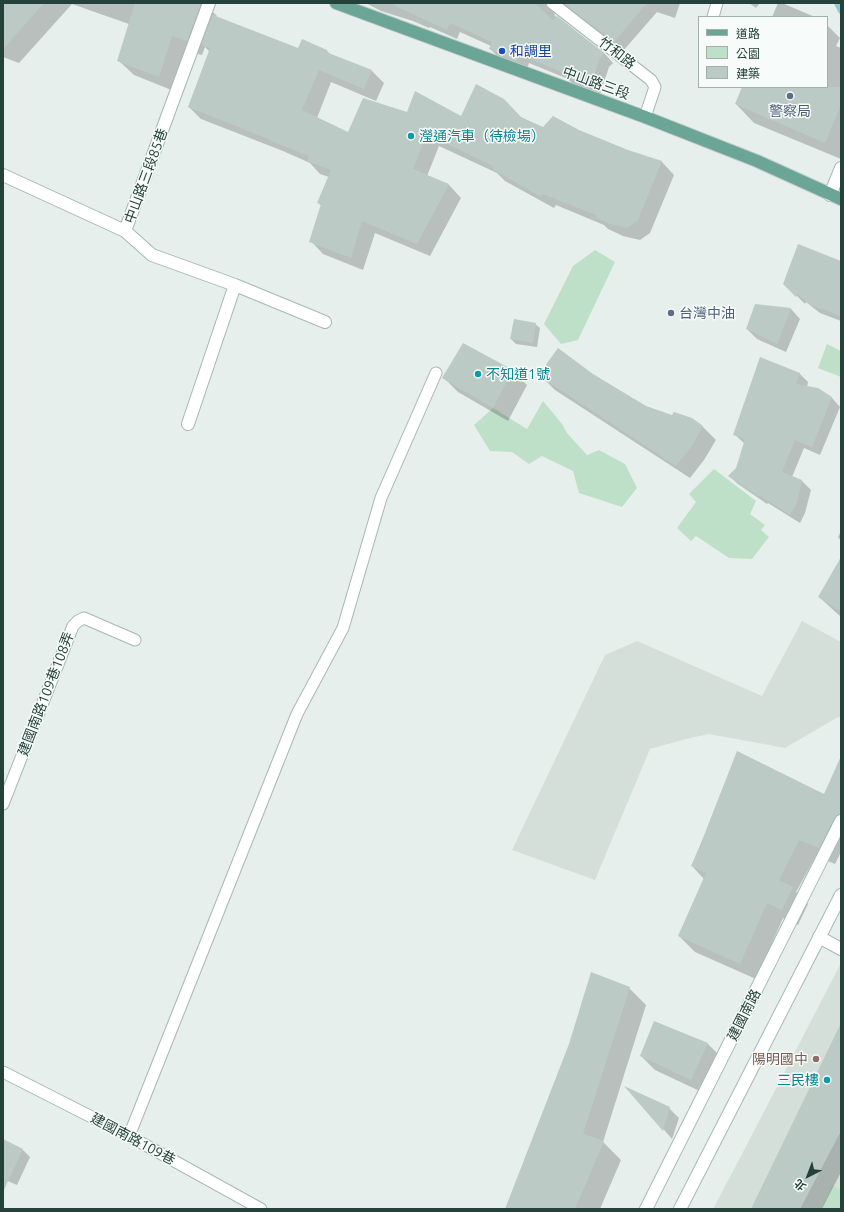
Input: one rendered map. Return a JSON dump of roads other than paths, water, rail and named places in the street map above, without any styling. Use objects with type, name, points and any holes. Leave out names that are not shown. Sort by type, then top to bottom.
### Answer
[{"type":"main road","name":"中山路三段","points":[[336,3],[644,117],[757,161],[835,197]]},
{"type":"street","name":"中山路三段85巷","points":[[209,3],[126,231],[152,255],[326,322]]},
{"type":"street","points":[[835,197],[841,168]]},
{"type":"street","points":[[3,174],[126,231]]},
{"type":"street","points":[[188,424],[235,286]]},
{"type":"street","name":"建國南路","points":[[646,1209],[841,821]]},
{"type":"street","points":[[680,1209],[841,895]]},
{"type":"street","points":[[819,937],[841,949]]},
{"type":"lane","name":"竹和路","points":[[552,3],[651,80],[655,87],[644,117]]},
{"type":"lane","points":[[713,16],[717,3]]},
{"type":"lane","points":[[129,1136],[297,714],[343,628],[381,498],[436,373]]},
{"type":"lane","name":"建國南路109巷108弄","points":[[3,804],[73,626],[78,620],[84,618],[135,640]]},
{"type":"lane","name":"建國南路109巷","points":[[3,1072],[129,1136],[261,1209]]},
{"type":"waterway","points":[[837,3],[841,11]]},
{"type":"place","name":"和調里","points":[[502,51]]},
{"type":"place","name":"警察局","points":[[790,96]]},
{"type":"place","name":"瀅通汽車（待檢場）","points":[[411,136]]},
{"type":"place","name":"台灣中油","points":[[671,313]]},
{"type":"place","name":"不知道1號","points":[[478,374]]},
{"type":"place","name":"陽明國中","points":[[816,1059]]},
{"type":"place","name":"三民樓","points":[[827,1080]]}]
